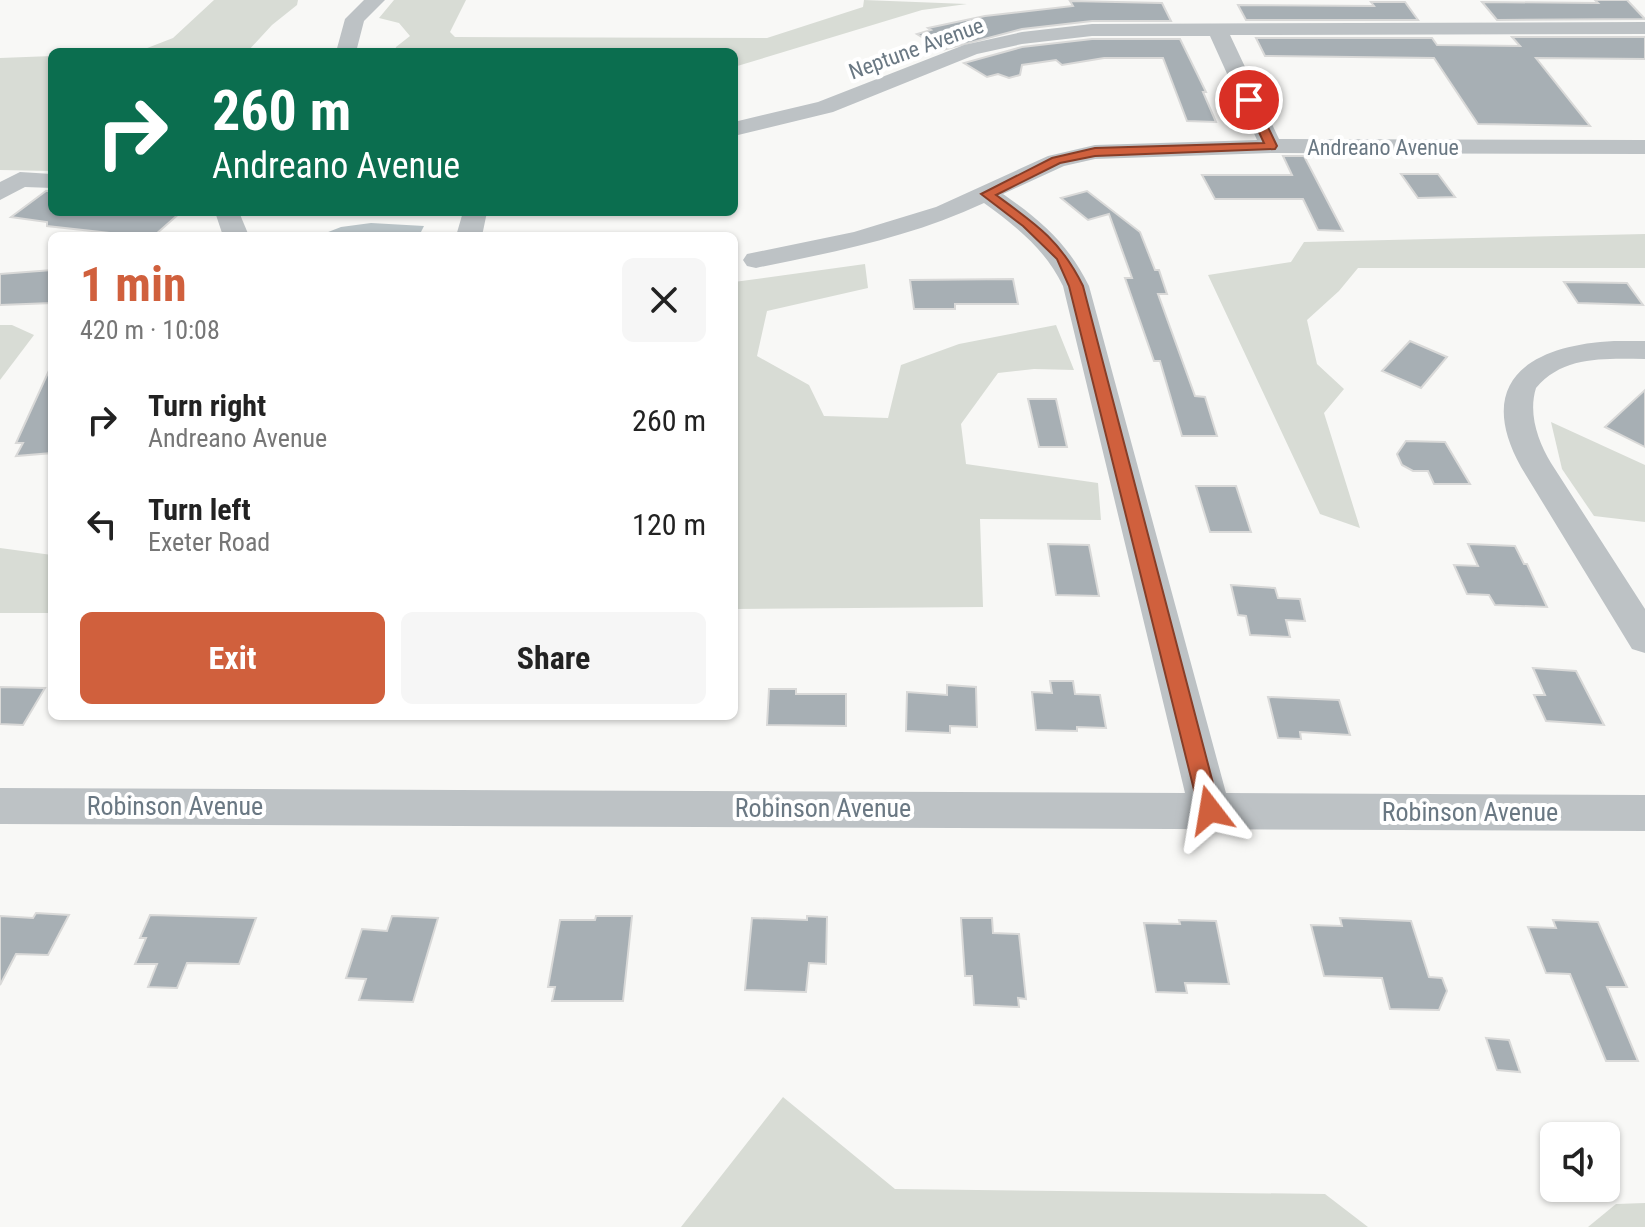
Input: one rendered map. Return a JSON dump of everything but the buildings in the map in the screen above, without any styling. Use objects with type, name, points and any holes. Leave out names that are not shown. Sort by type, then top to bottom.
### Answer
[{"type":"street","points":[[347,48],[354,10],[375,0]]},
{"type":"street","points":[[1448,9],[1464,28]]},
{"type":"street","name":"Neptune Avenue","points":[[738,128],[825,107],[971,49],[1022,38],[1092,30],[1645,28]]},
{"type":"street","points":[[1217,30],[1271,146]]},
{"type":"street","name":"Andreano Avenue","points":[[756,260],[859,239],[945,212],[1056,161],[1095,152],[1271,146],[1645,147]]},
{"type":"street","points":[[0,193],[20,179],[48,181]]},
{"type":"street","points":[[987,194],[1028,223],[1062,258],[1076,286],[1210,810]]},
{"type":"street","points":[[1645,350],[1591,350],[1568,356],[1537,370],[1524,384],[1518,404],[1524,440],[1645,639]]},
{"type":"street","name":"Robinson Avenue","points":[[0,806],[1645,813]]},
{"type":"shaded area","points":[[214,0],[298,0],[297,5],[251,48],[147,48],[173,38]]},
{"type":"shaded area","points":[[394,0],[466,0],[450,32],[455,37],[767,38],[863,7],[864,0],[967,4],[922,10],[738,66],[738,48],[396,48],[410,36],[399,23],[379,18]]},
{"type":"shaded area","points":[[48,56],[48,171],[0,170],[0,58]]},
{"type":"shaded area","points":[[371,223],[424,226],[421,232],[328,232]]},
{"type":"shaded area","points":[[1645,234],[1645,268],[1358,268],[1339,291],[1307,320],[1317,364],[1344,389],[1324,413],[1360,528],[1320,514],[1208,275],[1291,262],[1304,242]]},
{"type":"shaded area","points":[[865,264],[868,288],[767,311],[757,356],[809,385],[824,416],[888,418],[901,365],[959,344],[1056,325],[1074,370],[1034,369],[998,373],[961,424],[966,464],[1098,483],[1101,520],[980,519],[983,607],[738,609],[738,281]]},
{"type":"shaded area","points":[[0,325],[12,325],[34,335],[0,380]]},
{"type":"shaded area","points":[[1551,422],[1645,465],[1645,522],[1594,516],[1562,469]]},
{"type":"shaded area","points":[[0,548],[48,554],[48,613],[0,613]]},
{"type":"shaded area","points":[[783,1097],[895,1189],[1325,1194],[1368,1227],[681,1227]]},
{"type":"shaded area","points":[[1645,1203],[1645,1227],[1588,1227],[1616,1204]]},
{"type":"route","points":[[1210,810],[1076,286],[1062,258],[1028,223],[987,194],[1056,161],[1095,152],[1271,146],[1249,100]]}]
